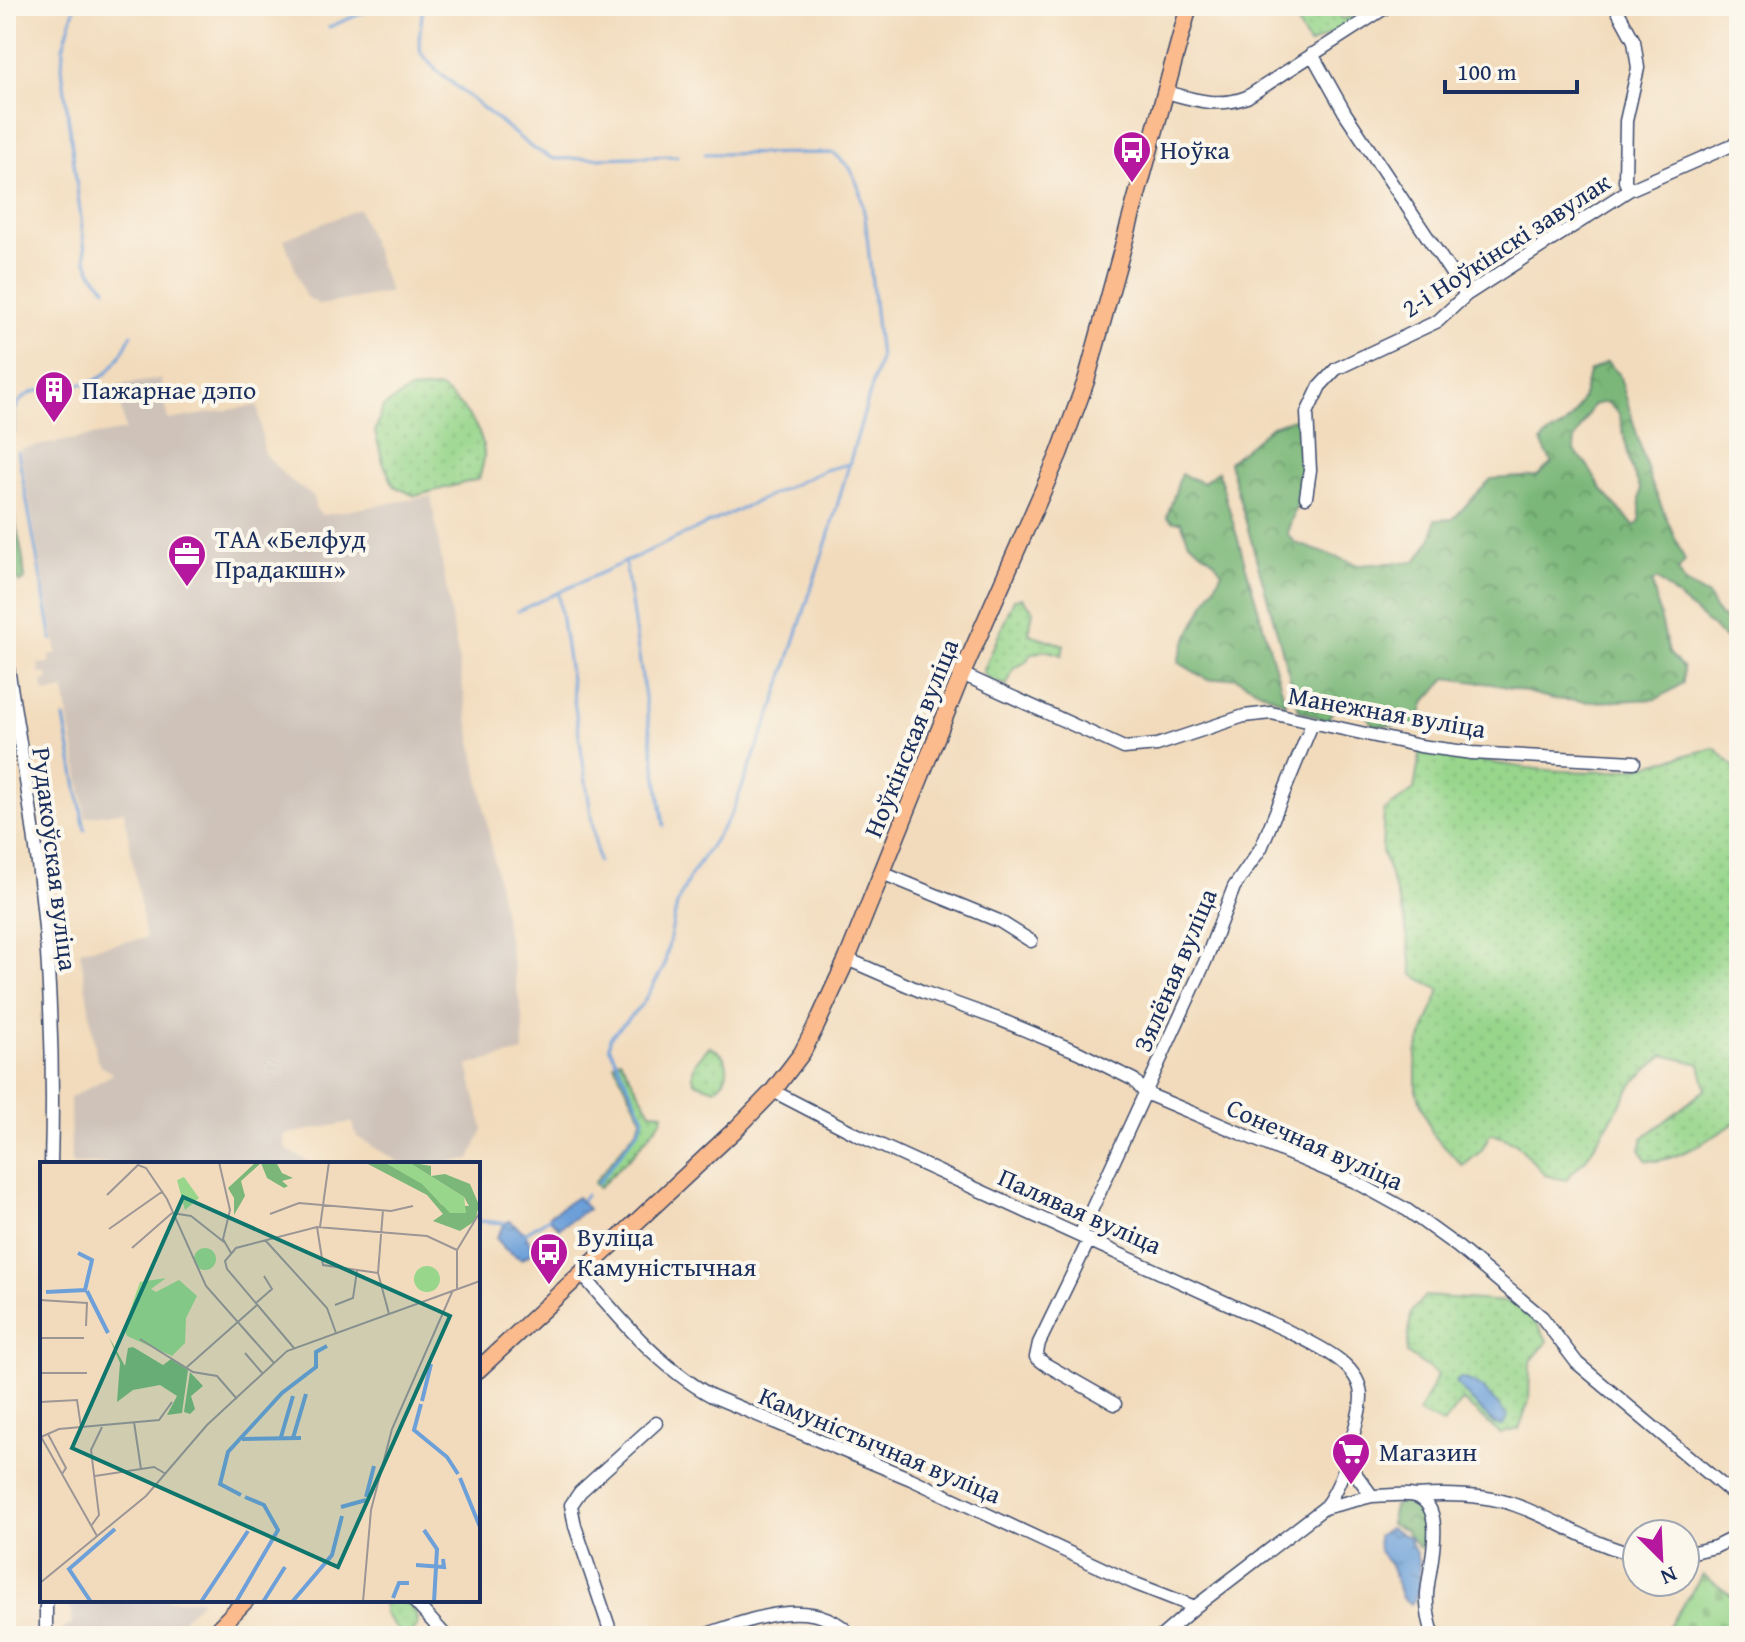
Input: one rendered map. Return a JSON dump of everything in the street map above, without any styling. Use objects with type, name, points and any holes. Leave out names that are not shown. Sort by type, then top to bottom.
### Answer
[{"type":"main road","name":"Ноўкінская вуліца","points":[[480,1368],[737,1128],[773,1091],[802,1053],[847,959],[962,674],[1059,454],[1086,381],[1189,6]]},
{"type":"main road","points":[[211,1636],[244,1602]]},
{"type":"street","points":[[1166,92],[1212,104],[1237,101],[1261,89],[1388,6]]},
{"type":"street","points":[[1615,6],[1634,41],[1638,68],[1626,121],[1624,169],[1629,190]]},
{"type":"street","points":[[1312,54],[1345,113],[1466,295]]},
{"type":"street","name":"2-і Ноўкінскі завулак","points":[[1306,497],[1310,470],[1307,413],[1320,386],[1336,369],[1438,321],[1466,295],[1629,190],[1739,142]]},
{"type":"street","name":"Рудакоўская вуліца","points":[[6,655],[40,883],[48,969],[53,1090],[51,1162]]},
{"type":"street","name":"Манежная вуліца","points":[[962,674],[1124,748],[1157,745],[1244,716],[1271,713],[1420,746],[1472,753],[1634,762]]},
{"type":"street","name":"Зялёная вуліца","points":[[1115,1404],[1036,1357],[1039,1343],[1145,1093],[1205,962],[1234,887],[1266,837],[1312,724]]},
{"type":"street","points":[[882,873],[958,902],[999,921],[1031,941]]},
{"type":"street","name":"Сонечная вуліца","points":[[847,959],[1078,1052],[1134,1080],[1145,1093],[1356,1182],[1407,1210],[1458,1247],[1542,1317],[1577,1363],[1739,1499]]},
{"type":"street","name":"Палявая вуліца","points":[[773,1091],[858,1135],[1318,1347],[1350,1371],[1359,1385],[1360,1406],[1348,1456]]},
{"type":"street","name":"Камуністычная вуліца","points":[[581,1273],[656,1354],[703,1391],[911,1479],[1136,1584],[1195,1607]]},
{"type":"street","points":[[612,1636],[575,1526],[571,1505],[580,1492],[656,1423]]},
{"type":"street","points":[[1162,1636],[1324,1508],[1335,1494],[1348,1456]]},
{"type":"street","points":[[1348,1456],[1355,1473],[1372,1496]]},
{"type":"street","points":[[1324,1508],[1372,1496],[1463,1496],[1512,1504],[1621,1550]]},
{"type":"street","points":[[1415,1496],[1429,1510],[1435,1531],[1427,1594],[1427,1614],[1434,1636]]},
{"type":"street","points":[[1701,1550],[1739,1535]]},
{"type":"street","points":[[46,1602],[46,1636]]},
{"type":"street","points":[[415,1602],[446,1636]]},
{"type":"street","points":[[701,1636],[769,1616],[803,1612],[834,1620],[852,1636]]},
{"type":"shaded area","points":[[359,209],[390,292],[320,305],[305,296],[284,239]]},
{"type":"shaded area","points":[[161,379],[168,420],[258,405],[264,453],[286,477],[314,497],[315,508],[322,515],[431,496],[523,1021],[523,1052],[468,1065],[483,1129],[470,1159],[399,1162],[357,1137],[352,1122],[283,1135],[286,1149],[309,1162],[71,1162],[70,1098],[113,1074],[97,1060],[80,950],[146,938],[124,811],[86,817],[64,690],[44,693],[42,682],[48,681],[47,674],[40,674],[38,664],[50,663],[49,656],[57,654],[20,449],[125,430],[117,385]]},
{"type":"shaded area","points":[[200,1602],[167,1636],[67,1636],[62,1629],[72,1624],[71,1611],[65,1604]]},
{"type":"green space","points":[[1288,6],[1338,6],[1336,10],[1342,19],[1352,16],[1354,21],[1309,45]]},
{"type":"green space","points":[[1607,362],[1619,374],[1651,482],[1685,561],[1678,570],[1685,583],[1708,596],[1719,616],[1739,626],[1739,650],[1657,579],[1652,583],[1669,653],[1683,668],[1683,683],[1657,699],[1593,702],[1554,699],[1499,685],[1446,678],[1424,703],[1419,726],[1373,725],[1357,703],[1338,703],[1327,721],[1299,710],[1229,462],[1272,426],[1303,416],[1303,487],[1287,533],[1295,543],[1359,565],[1416,561],[1432,538],[1435,520],[1453,519],[1491,479],[1537,476],[1552,463],[1541,442],[1567,423],[1577,410],[1589,372]],"holes":[[[1607,402],[1619,414],[1631,467],[1640,488],[1640,522],[1634,526],[1602,490],[1586,463],[1574,451],[1575,439],[1593,405]]]},
{"type":"green space","points":[[440,388],[462,408],[479,432],[483,466],[479,479],[415,496],[394,486],[383,462],[375,432],[383,407],[410,390]]},
{"type":"green space","points":[[1218,471],[1286,704],[1234,677],[1208,680],[1178,662],[1185,642],[1222,572],[1213,560],[1189,542],[1181,522],[1173,522],[1167,517],[1181,474],[1203,483]]},
{"type":"green space","points":[[6,477],[23,558],[25,579],[20,583],[6,558]]},
{"type":"green space","points":[[1022,598],[1033,610],[1029,634],[1064,645],[1062,655],[1044,650],[1030,655],[1026,662],[1014,668],[1007,685],[991,681],[983,672],[1014,599]]},
{"type":"green space","points":[[1715,748],[1739,772],[1739,1120],[1681,1154],[1656,1161],[1646,1160],[1640,1149],[1643,1138],[1706,1089],[1700,1064],[1664,1055],[1635,1081],[1585,1160],[1565,1180],[1545,1175],[1516,1143],[1491,1133],[1481,1151],[1463,1166],[1433,1135],[1416,1090],[1416,1053],[1440,990],[1413,975],[1405,920],[1382,851],[1384,811],[1414,790],[1421,749],[1516,766],[1588,772],[1637,767]]},
{"type":"green space","points":[[709,1047],[722,1055],[727,1066],[725,1078],[715,1089],[694,1082],[693,1076],[696,1063]]},
{"type":"green space","points":[[620,1059],[651,1112],[663,1113],[662,1119],[637,1150],[599,1188],[594,1183],[637,1129],[642,1118],[614,1064]]},
{"type":"green space","points":[[1425,1296],[1506,1302],[1525,1308],[1548,1341],[1530,1362],[1529,1401],[1519,1429],[1500,1434],[1462,1400],[1443,1424],[1418,1413],[1438,1375],[1407,1353],[1411,1312]]},
{"type":"green space","points":[[1401,1502],[1414,1508],[1424,1519],[1428,1533],[1425,1547],[1419,1548],[1405,1530],[1390,1524],[1394,1506]]},
{"type":"green space","points":[[1703,1575],[1739,1601],[1739,1636],[1662,1636],[1688,1598],[1701,1598]]},
{"type":"green space","points":[[384,1602],[408,1602],[416,1612],[417,1626],[411,1635],[402,1636],[384,1613]]},
{"type":"water","points":[[577,1197],[588,1209],[559,1228],[549,1218],[550,1215]]},
{"type":"water","points":[[510,1221],[525,1233],[533,1249],[521,1259],[505,1249],[496,1238],[505,1223]]},
{"type":"water","points":[[1460,1378],[1481,1387],[1492,1398],[1508,1417],[1503,1426],[1495,1425],[1461,1389],[1456,1382]]},
{"type":"water","points":[[1389,1528],[1410,1538],[1416,1554],[1419,1582],[1411,1604],[1402,1598],[1391,1567],[1379,1551],[1378,1536]]},
{"type":"waterway","points":[[75,6],[63,48],[62,68],[86,259],[92,273],[106,288]]},
{"type":"waterway","points":[[329,27],[379,6]]},
{"type":"waterway","points":[[423,6],[419,40],[421,53],[436,70],[531,147],[554,159],[677,156]]},
{"type":"waterway","points":[[598,1183],[644,1118],[609,1046],[610,1038],[643,1003],[664,967],[677,904],[689,878],[731,815],[773,708],[828,537],[880,358],[865,217],[859,188],[850,168],[834,153],[705,154]]},
{"type":"waterway","points":[[14,433],[14,413],[20,401],[44,389],[90,382],[103,376],[116,362],[132,334]]},
{"type":"waterway","points":[[18,452],[52,640]]},
{"type":"waterway","points":[[518,611],[825,470],[849,464]]},
{"type":"waterway","points":[[625,562],[664,826]]},
{"type":"waterway","points":[[558,593],[598,862]]},
{"type":"waterway","points":[[64,718],[85,830]]},
{"type":"waterway","points":[[582,1200],[586,1195]]},
{"type":"waterway","points":[[525,1233],[549,1218]]},
{"type":"waterway","points":[[480,1221],[505,1223]]},
{"type":"place","name":"Ноўка","points":[[1132,184]]},
{"type":"place","name":"Пажарнае дэпо","points":[[54,424]]},
{"type":"place","name":"ТАА «Белфуд Прадакшн»","points":[[187,588]]},
{"type":"place","name":"Вуліца Камуністычная","points":[[549,1286]]},
{"type":"place","name":"Магазин","points":[[1351,1486]]}]
